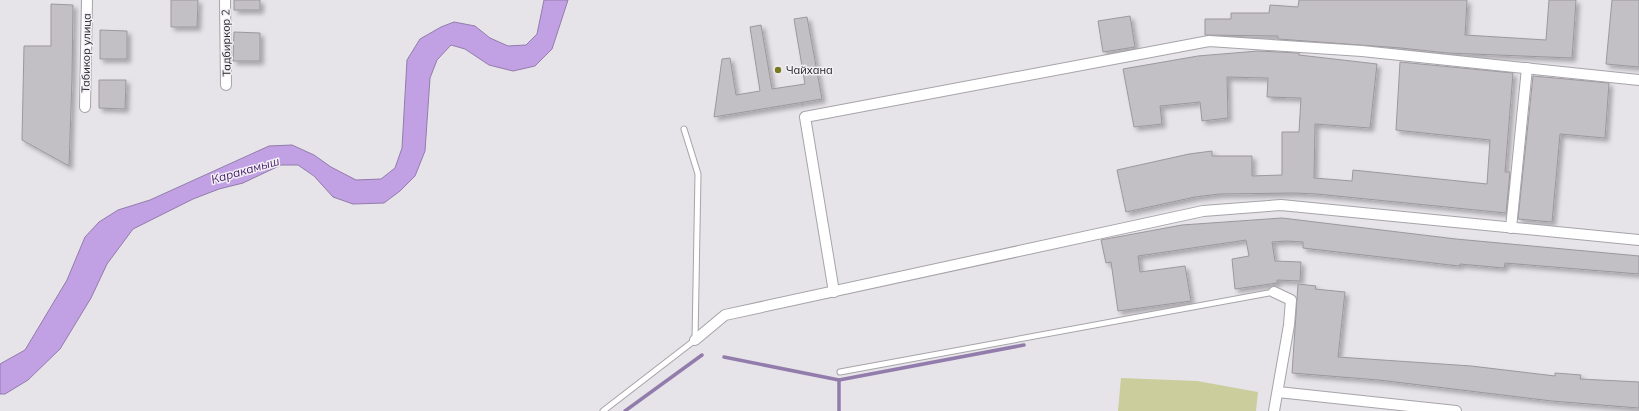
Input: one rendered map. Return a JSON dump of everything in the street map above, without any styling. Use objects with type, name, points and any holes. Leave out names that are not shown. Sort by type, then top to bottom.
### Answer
[{"type":"street","name":"Табикор улица","points":[[85,107],[87,0]]},
{"type":"street","name":"Тадбиркор 2","points":[[225,0],[226,85]]},
{"type":"street","points":[[834,292],[805,117],[1209,42],[1362,51],[1639,80]]},
{"type":"street","points":[[1511,228],[1527,68]]},
{"type":"street","points":[[695,340],[725,316],[1203,211],[1281,204],[1639,240]]},
{"type":"street","points":[[1274,292],[1291,300],[1289,325],[1274,411]]},
{"type":"street","points":[[1278,392],[1373,406],[1456,411]]},
{"type":"lane","points":[[603,411],[695,340],[698,174],[684,129]]},
{"type":"lane","points":[[840,372],[1274,292]]},
{"type":"green space","points":[[1121,378],[1197,381],[1258,392],[1256,411],[1118,411]]},
{"type":"water","name":"Каракамыш","points":[[544,0],[568,0],[552,49],[535,66],[513,71],[489,65],[465,49],[451,45],[437,60],[430,78],[425,151],[415,176],[400,191],[384,203],[353,204],[333,197],[314,176],[298,165],[281,165],[243,183],[219,189],[193,199],[133,229],[107,264],[91,298],[60,349],[28,380],[5,394],[0,394],[0,364],[25,350],[67,280],[85,237],[99,222],[118,210],[150,200],[269,146],[292,145],[314,155],[331,167],[356,180],[381,179],[395,168],[402,148],[407,60],[420,39],[441,27],[454,22],[475,26],[490,38],[508,46],[526,45],[537,34]]},
{"type":"building","points":[[171,0],[198,0],[197,27],[171,27]]},
{"type":"building","points":[[234,0],[260,0],[260,10],[234,10]]},
{"type":"building","points":[[1299,0],[1467,0],[1465,35],[1546,40],[1549,0],[1576,0],[1572,58],[1448,53],[1278,39],[1278,36],[1205,35],[1205,19],[1231,19],[1231,13],[1269,13],[1270,5],[1298,7]]},
{"type":"building","points":[[1612,0],[1639,0],[1639,67],[1606,64]]},
{"type":"building","points":[[51,4],[73,5],[69,166],[22,140],[24,46],[51,46]]},
{"type":"building","points":[[1130,16],[1135,47],[1103,52],[1098,21]]},
{"type":"building","points":[[807,17],[822,99],[714,117],[722,59],[730,58],[736,95],[760,91],[750,27],[761,25],[772,89],[805,84],[794,19]]},
{"type":"building","points":[[100,30],[127,31],[127,59],[100,59]]},
{"type":"building","points":[[234,32],[260,33],[260,61],[233,61]]},
{"type":"building","points":[[1258,51],[1299,53],[1299,55],[1377,64],[1370,128],[1315,124],[1314,178],[1352,181],[1353,170],[1487,184],[1490,140],[1396,130],[1400,62],[1513,73],[1505,172],[1510,172],[1506,213],[1294,193],[1219,194],[1195,197],[1126,212],[1117,170],[1189,154],[1212,151],[1212,156],[1252,156],[1252,176],[1282,175],[1282,132],[1299,132],[1301,98],[1267,97],[1268,78],[1227,77],[1228,118],[1202,121],[1200,102],[1160,106],[1162,124],[1134,127],[1123,69],[1198,56]]},
{"type":"building","points":[[1533,76],[1609,83],[1605,138],[1560,134],[1552,222],[1518,219]]},
{"type":"building","points":[[99,80],[126,80],[125,109],[99,108]]},
{"type":"building","points":[[1282,218],[1456,239],[1639,256],[1639,274],[1505,263],[1504,268],[1460,264],[1459,266],[1303,248],[1303,242],[1287,241],[1272,242],[1275,261],[1301,262],[1300,281],[1277,280],[1277,283],[1235,289],[1232,259],[1249,256],[1246,240],[1138,256],[1140,272],[1185,266],[1191,301],[1118,311],[1111,262],[1106,263],[1101,240],[1182,225]]},
{"type":"building","points":[[1298,284],[1316,286],[1315,289],[1345,292],[1338,357],[1471,366],[1555,376],[1555,373],[1581,375],[1580,379],[1639,382],[1639,408],[1552,401],[1379,380],[1292,373]]},
{"type":"waterway","points":[[724,357],[839,380],[1024,345]]},
{"type":"waterway","points":[[625,411],[702,355]]},
{"type":"waterway","points":[[839,380],[839,411]]},
{"type":"place","name":"Чайхана","points":[[778,70]]}]
